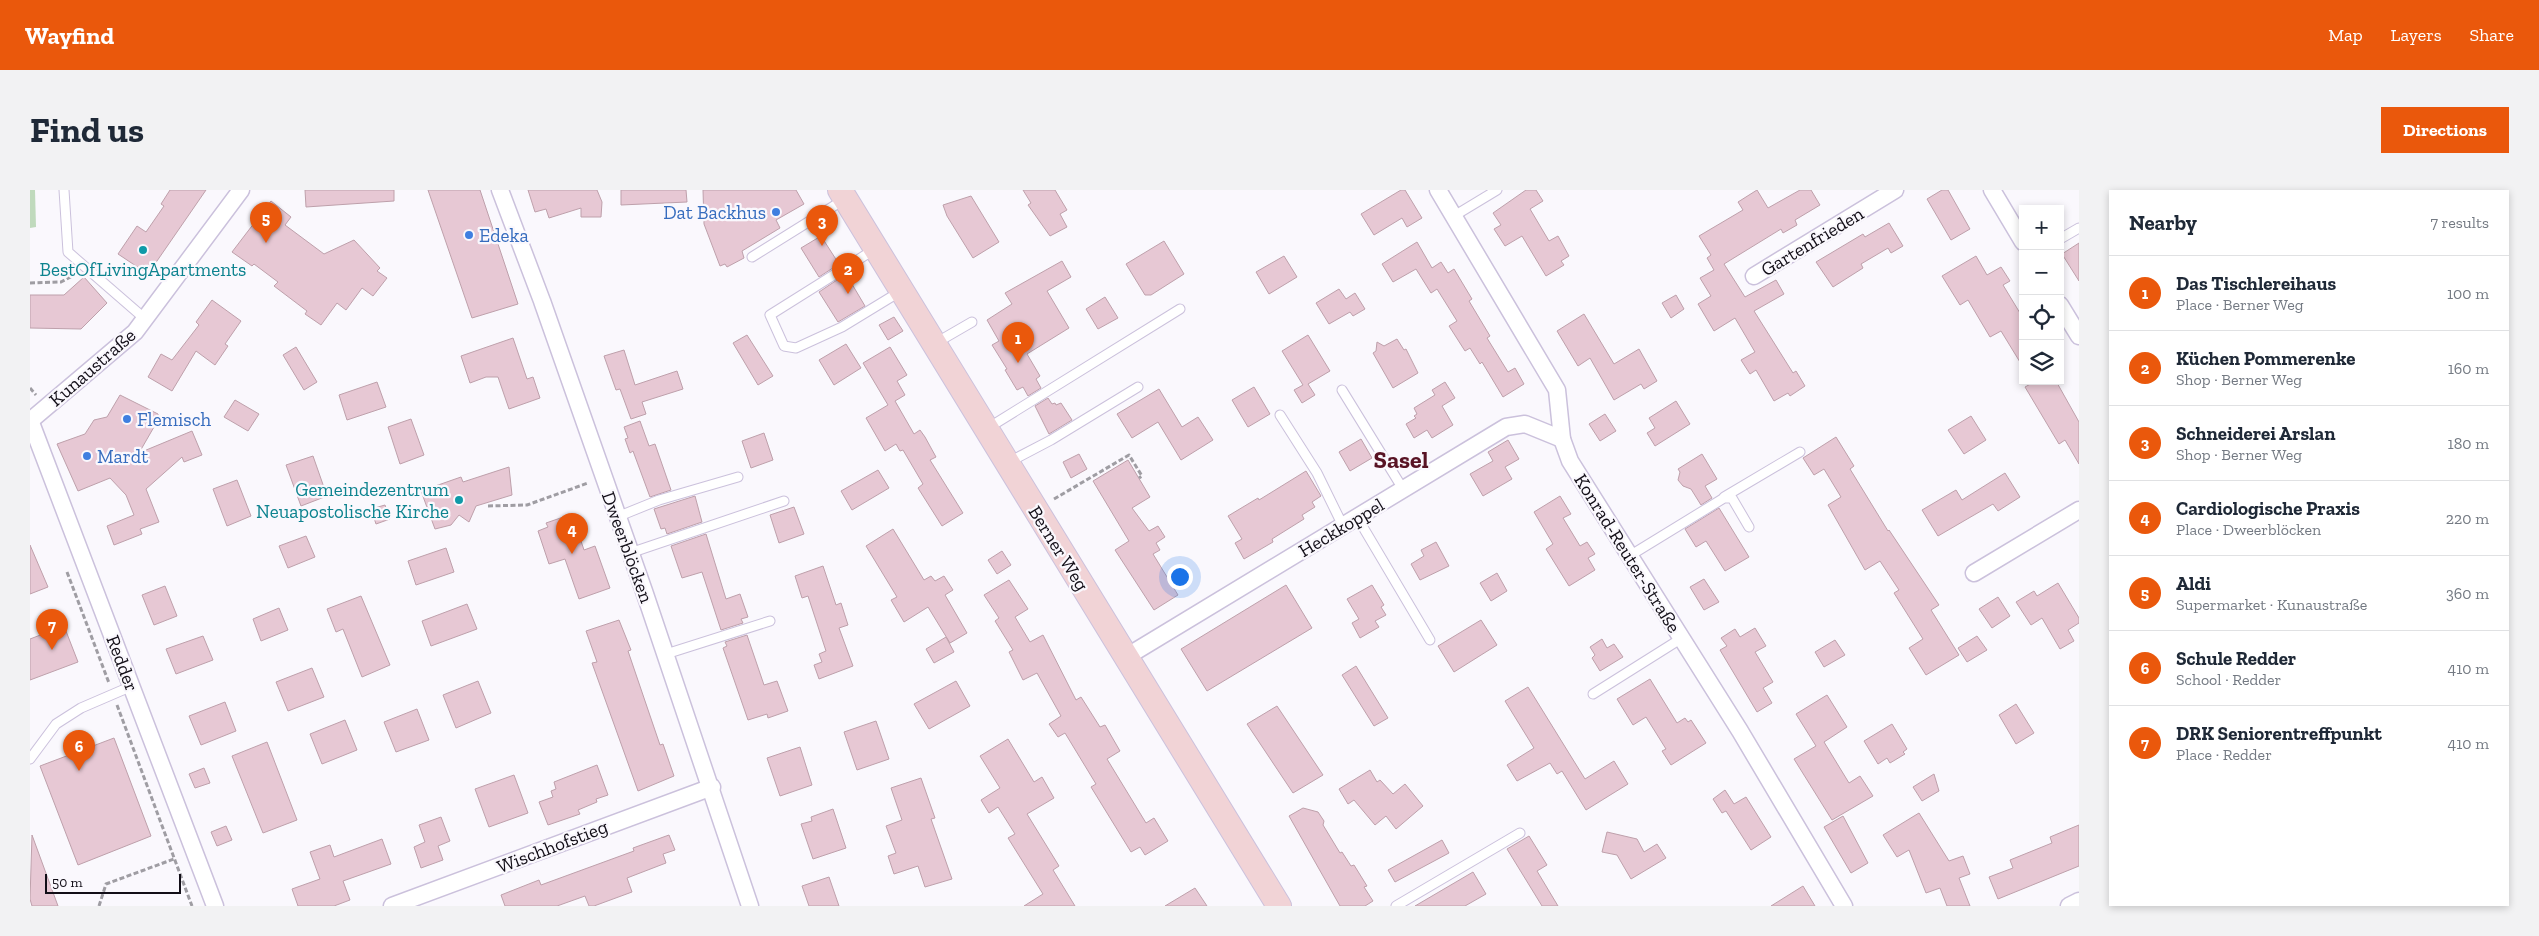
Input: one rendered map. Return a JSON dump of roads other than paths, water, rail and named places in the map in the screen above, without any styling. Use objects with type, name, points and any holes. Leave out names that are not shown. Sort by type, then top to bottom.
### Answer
[{"type":"street","name":"Kunaustraße","points":[[30,421],[135,332],[240,190]]},
{"type":"street","name":"Dweerblöcken","points":[[500,190],[542,301],[666,654],[712,786],[750,906]]},
{"type":"street","name":"Konrad-Reuter-Straße","points":[[1438,190],[1557,390],[1562,439],[1570,460],[1682,638],[1844,906]]},
{"type":"street","name":"Gartenfrieden","points":[[1754,276],[1895,190]]},
{"type":"street","points":[[1992,190],[2019,235]]},
{"type":"street","name":"Berner Weg","points":[[842,194],[1279,906]]},
{"type":"street","points":[[2064,312],[2079,336]]},
{"type":"street","name":"Redder","points":[[30,421],[215,906]]},
{"type":"street","name":"Heckkoppel","points":[[1126,657],[1506,427],[1525,424],[1562,439]]},
{"type":"street","points":[[1974,572],[2079,510]]},
{"type":"street","name":"Wischhofstieg","points":[[392,906],[712,786]]},
{"type":"street","points":[[2069,906],[2079,901]]},
{"type":"lane","points":[[64,190],[68,252],[85,269],[144,318]]},
{"type":"lane","points":[[1454,216],[1497,190]]},
{"type":"lane","points":[[752,258],[842,194]]},
{"type":"lane","points":[[2064,237],[2079,228]]},
{"type":"lane","points":[[876,249],[770,315],[784,346],[796,348],[842,327],[902,291]]},
{"type":"lane","points":[[986,429],[1180,309]]},
{"type":"lane","points":[[934,344],[972,322]]},
{"type":"lane","points":[[1007,464],[1051,440],[1138,387]]},
{"type":"lane","points":[[1342,390],[1403,489]]},
{"type":"lane","points":[[1280,415],[1430,640]]},
{"type":"lane","points":[[1631,555],[1800,452]]},
{"type":"lane","points":[[617,517],[660,500],[738,477]]},
{"type":"lane","points":[[1724,498],[1732,498],[1749,527]]},
{"type":"lane","points":[[630,553],[784,501]]},
{"type":"lane","points":[[666,654],[770,620]]},
{"type":"lane","points":[[1593,694],[1682,638]]},
{"type":"lane","points":[[30,759],[56,724],[81,708],[132,686]]},
{"type":"lane","points":[[1396,906],[1520,833]]},
{"type":"place","name":"Dat Backhus","points":[[776,212]]},
{"type":"place","name":"Edeka","points":[[469,235]]},
{"type":"place","name":"Aldi","points":[[266,243]]},
{"type":"place","name":"Schneiderei Arslan","points":[[822,246]]},
{"type":"place","name":"BestOfLivingApartments","points":[[143,250]]},
{"type":"place","name":"Küchen Pommerenke","points":[[848,294]]},
{"type":"place","name":"Das Tischlereihaus","points":[[1018,363]]},
{"type":"place","name":"Flemisch","points":[[127,419]]},
{"type":"place","name":"Mardt","points":[[87,456]]},
{"type":"place","name":"Gemeindezentrum Neuapostolische Kirche","points":[[459,500]]},
{"type":"place","name":"Cardiologische Praxis","points":[[572,554]]},
{"type":"place","name":"DRK Seniorentreffpunkt","points":[[52,650]]},
{"type":"place","name":"Schule Redder","points":[[79,771]]},
{"type":"district","name":"Sasel","points":[[1401,460]]}]
